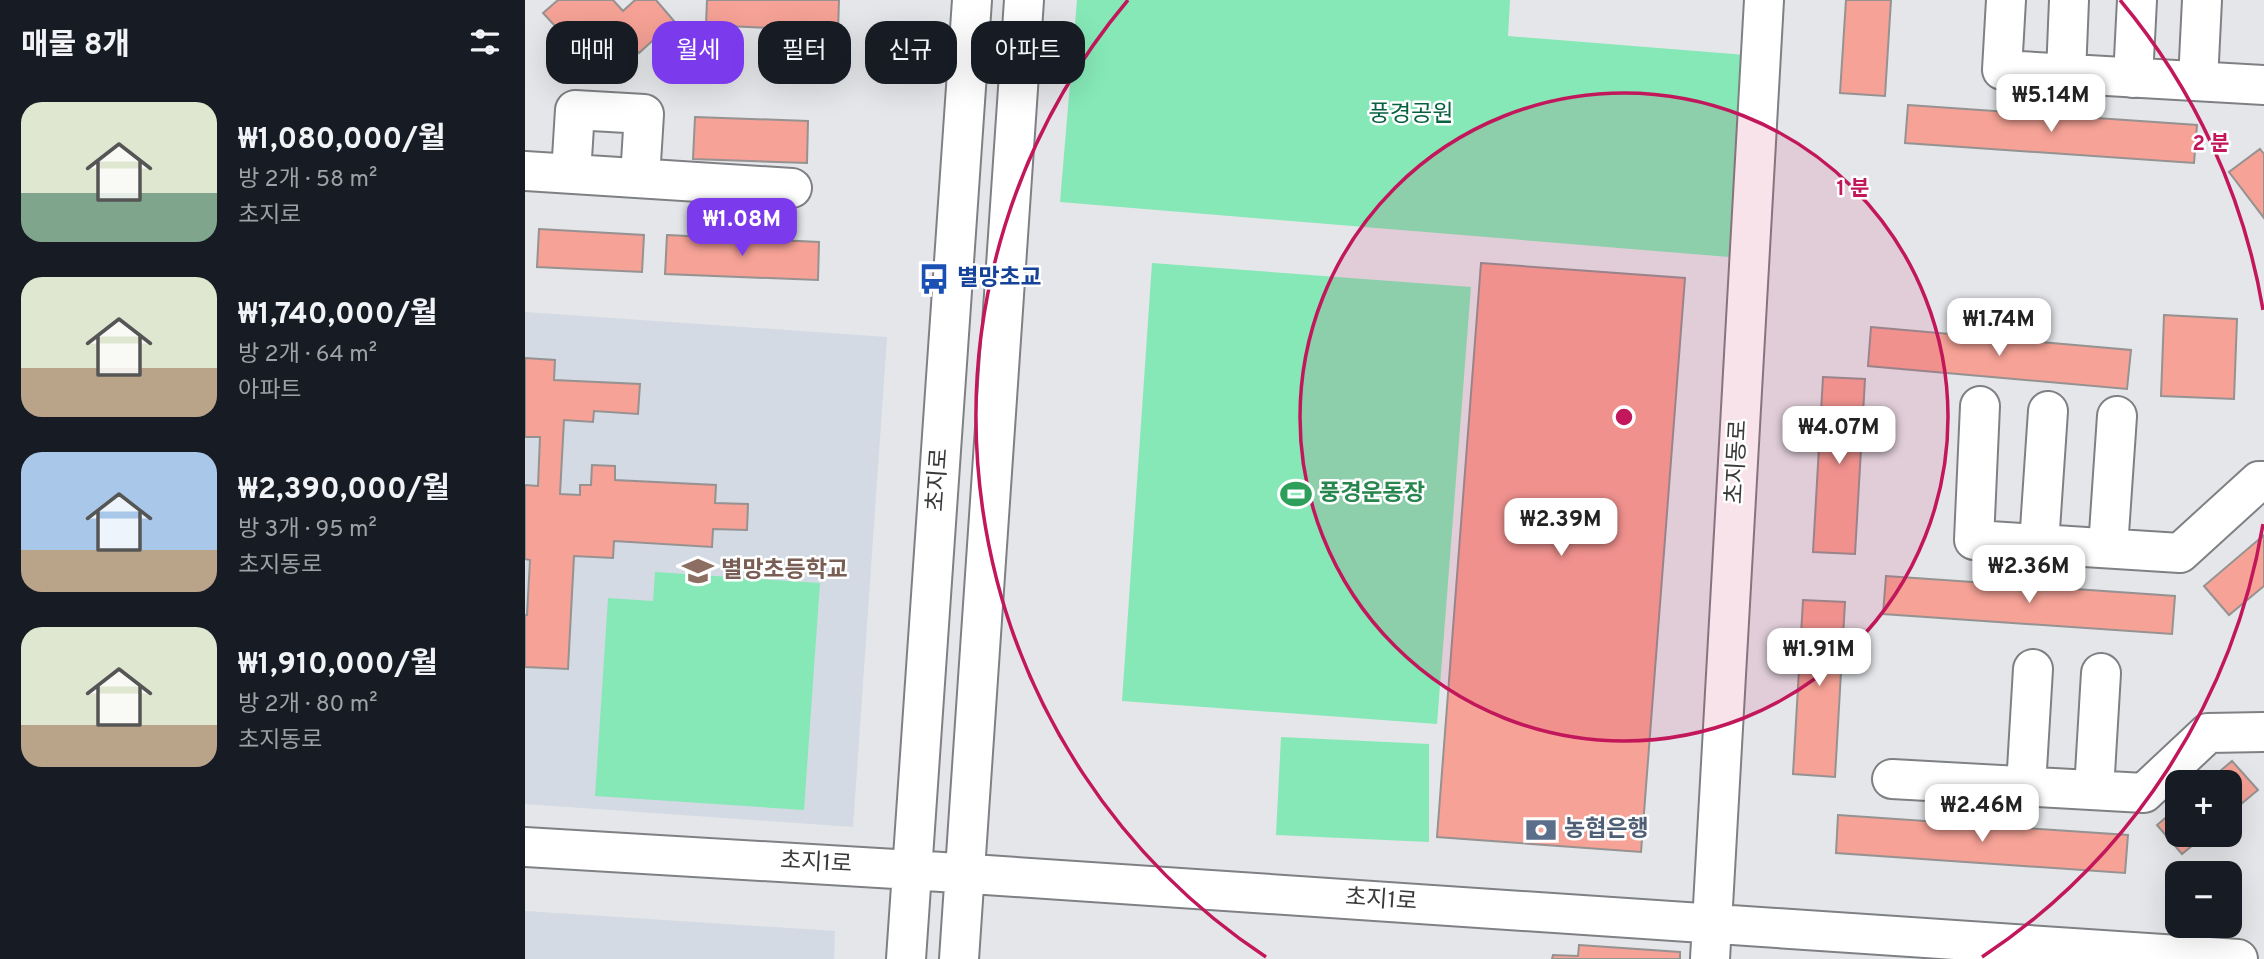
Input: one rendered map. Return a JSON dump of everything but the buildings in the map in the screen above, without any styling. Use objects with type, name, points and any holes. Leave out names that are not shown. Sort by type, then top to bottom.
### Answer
[{"type":"street","name":"초지로","points":[[906,959],[972,0]]},
{"type":"street","points":[[960,959],[1024,0]]},
{"type":"street","name":"초지동로","points":[[1711,941],[1764,0]]},
{"type":"street","points":[[2006,0],[2002,70],[2264,85]]},
{"type":"street","points":[[2066,74],[2069,0]]},
{"type":"street","points":[[2133,78],[2137,0]]},
{"type":"street","points":[[2198,81],[2202,0]]},
{"type":"street","points":[[571,174],[575,110],[644,114],[640,178]]},
{"type":"street","points":[[525,171],[792,188]]},
{"type":"street","points":[[1980,406],[1974,540],[2180,553],[2259,481],[2264,481]]},
{"type":"street","points":[[2039,544],[2048,411]]},
{"type":"street","points":[[2108,548],[2117,416]]},
{"type":"street","points":[[2026,786],[2033,668]]},
{"type":"street","points":[[2094,790],[2101,673]]},
{"type":"street","points":[[1892,779],[2144,793],[2208,733],[2264,732]]},
{"type":"street","name":"초지1로","points":[[525,847],[965,873],[1711,941],[2238,959]]},
{"type":"shaded area","name":"별망초등학교","points":[[525,312],[887,337],[853,827],[525,804]]},
{"type":"shaded area","points":[[525,911],[835,931],[834,959],[525,959]]},
{"type":"green space","name":"풍경공원","points":[[1077,0],[1510,0],[1508,36],[1746,55],[1729,257],[1060,202],[1070,84],[1085,84],[1085,21],[1075,21]]},
{"type":"green space","name":"풍경운동장","points":[[1152,263],[1471,287],[1437,724],[1122,701]]},
{"type":"green space","points":[[655,572],[820,583],[804,810],[595,796],[608,598],[653,601]]},
{"type":"green space","points":[[1281,737],[1429,744],[1429,842],[1276,835]]},
{"type":"place","name":"별망초교","points":[[934,279]]},
{"type":"place","name":"풍경운동장","points":[[1296,494]]},
{"type":"place","name":"별망초등학교","points":[[698,571]]},
{"type":"place","name":"농협은행","points":[[1541,830]]}]
